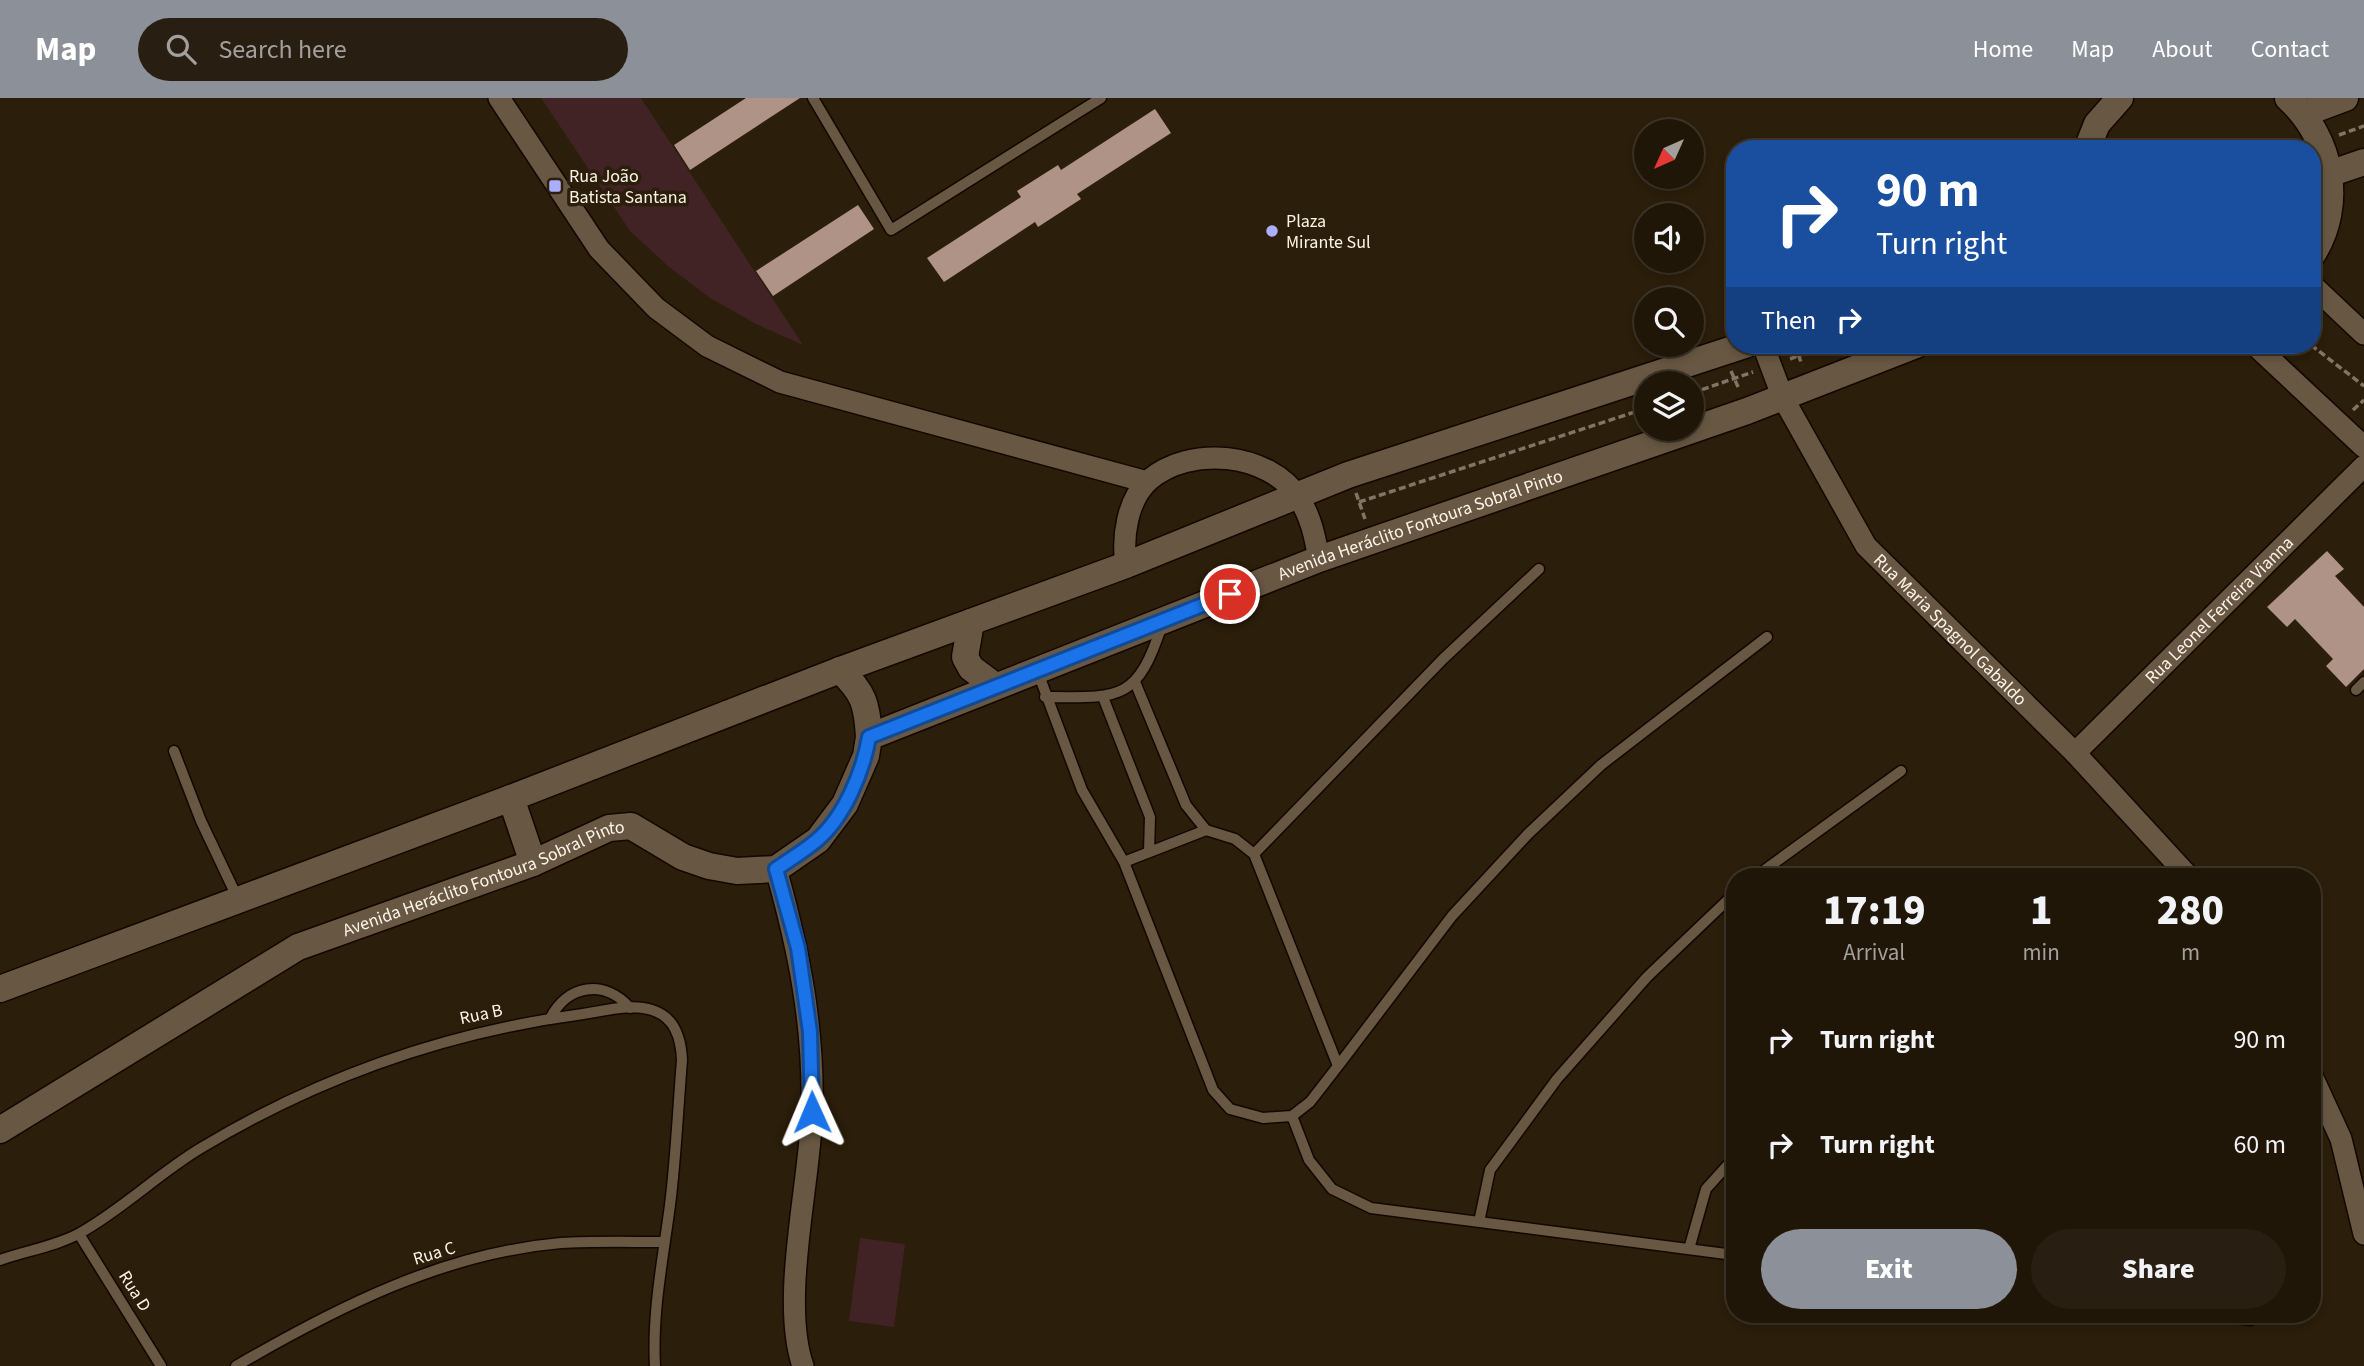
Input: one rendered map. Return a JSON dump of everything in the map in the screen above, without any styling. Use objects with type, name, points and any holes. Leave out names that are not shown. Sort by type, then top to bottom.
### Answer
[{"type":"street","points":[[499,98],[600,249],[656,308],[707,346],[780,382],[1147,482]]},
{"type":"street","points":[[2091,140],[2098,124],[2120,98]]},
{"type":"street","points":[[2320,140],[2297,106],[2345,98]]},
{"type":"street","points":[[2321,142],[2329,174],[2330,201],[2321,236]]},
{"type":"street","points":[[2329,174],[2364,162]]},
{"type":"street","points":[[2321,293],[2364,334]]},
{"type":"street","points":[[0,989],[511,798],[840,670],[1126,565],[1348,475],[1726,351]]},
{"type":"street","name":"Rua Maria Spagnol Gabaldo","points":[[1766,354],[1783,398],[1866,546],[2075,753],[2181,868]]},
{"type":"street","name":"Avenida Heráclito Fontoura Sobral Pinto","points":[[869,737],[1319,559],[1747,411],[1893,354]]},
{"type":"street","points":[[2265,354],[2364,447]]},
{"type":"street","points":[[1126,565],[1122,542],[1129,514],[1147,482],[1170,466],[1208,458],[1240,459],[1272,473],[1298,496],[1314,527],[1319,559]]},
{"type":"street","name":"Rua Leonel Ferreira Vianna","points":[[2075,753],[2364,466]]},
{"type":"street","points":[[971,622],[965,657],[971,668],[995,686]]},
{"type":"street","points":[[803,1366],[794,1314],[812,1112],[810,1032],[798,948],[776,869],[818,840],[845,804],[866,756],[869,737],[868,712],[860,689],[840,670]]},
{"type":"street","points":[[511,798],[533,863]]},
{"type":"street","name":"Avenida Heráclito Fontoura Sobral Pinto","points":[[0,1130],[298,947],[533,863],[609,828],[631,826],[683,857],[709,866],[737,871],[776,869]]},
{"type":"street","points":[[2321,1096],[2341,1139],[2364,1234]]},
{"type":"lane","points":[[813,98],[891,230],[1101,98]]},
{"type":"lane","points":[[1254,854],[1385,717],[1539,569]]},
{"type":"lane","points":[[1045,697],[1103,697],[1120,693],[1135,682],[1149,663],[1163,620]]},
{"type":"lane","points":[[1037,670],[1082,790],[1124,862],[1213,1090],[1230,1109],[1263,1118],[1292,1116],[1310,1102],[1452,916],[1528,834],[1601,765],[1767,637]]},
{"type":"lane","points":[[1135,682],[1186,805],[1206,830],[1235,839],[1254,854],[1338,1066]]},
{"type":"lane","points":[[1103,697],[1150,817],[1149,852]]},
{"type":"lane","points":[[174,751],[201,821],[238,899]]},
{"type":"lane","points":[[1767,868],[1901,771]]},
{"type":"lane","points":[[1124,862],[1206,830]]},
{"type":"lane","points":[[1479,1222],[1490,1170],[1557,1079],[1647,978],[1726,902]]},
{"type":"lane","points":[[550,1018],[558,1002],[588,990],[604,990],[619,996],[630,1008]]},
{"type":"lane","name":"Rua B","points":[[0,1260],[79,1234],[200,1148],[364,1068],[460,1036],[550,1018],[630,1008],[652,1010],[670,1021],[681,1040],[670,1207],[662,1242],[654,1341],[655,1366]]},
{"type":"lane","points":[[1292,1116],[1309,1160],[1332,1189],[1371,1208],[1726,1254]]},
{"type":"lane","points":[[1689,1249],[1706,1189],[1726,1167]]},
{"type":"lane","name":"Rua D","points":[[79,1234],[161,1366]]},
{"type":"lane","name":"Rua C","points":[[236,1366],[302,1328],[395,1283],[481,1257],[560,1244],[662,1242]]},
{"type":"path","points":[[1736,354],[1747,411]]},
{"type":"path","points":[[2321,354],[2364,386]]},
{"type":"path","points":[[1359,502],[1634,412]]},
{"type":"path","points":[[1348,475],[1373,541]]},
{"type":"shaded area","points":[[541,98],[641,98],[803,345],[756,324],[710,298],[669,267],[630,231]]},
{"type":"shaded area","points":[[860,1238],[905,1244],[894,1327],[849,1321]]},
{"type":"building","points":[[746,98],[800,98],[690,170],[674,145]]},
{"type":"building","points":[[1155,109],[1171,133],[1077,194],[1081,199],[1038,227],[1035,222],[944,282],[927,258],[1021,197],[1017,191],[1058,165],[1061,170]]},
{"type":"building","points":[[858,205],[874,229],[773,296],[756,271]]},
{"type":"building","points":[[2327,551],[2344,569],[2335,576],[2364,607],[2364,669],[2346,687],[2326,666],[2333,659],[2295,619],[2287,627],[2267,607]]},
{"type":"place","name":"Rua João Batista Santana","points":[[555,186]]},
{"type":"place","name":"Plaza Mirante Sul","points":[[1272,231]]},
{"type":"route","points":[[812,1112],[810,1032],[798,948],[776,869],[818,840],[845,804],[866,756],[869,737],[1230,594]]}]
